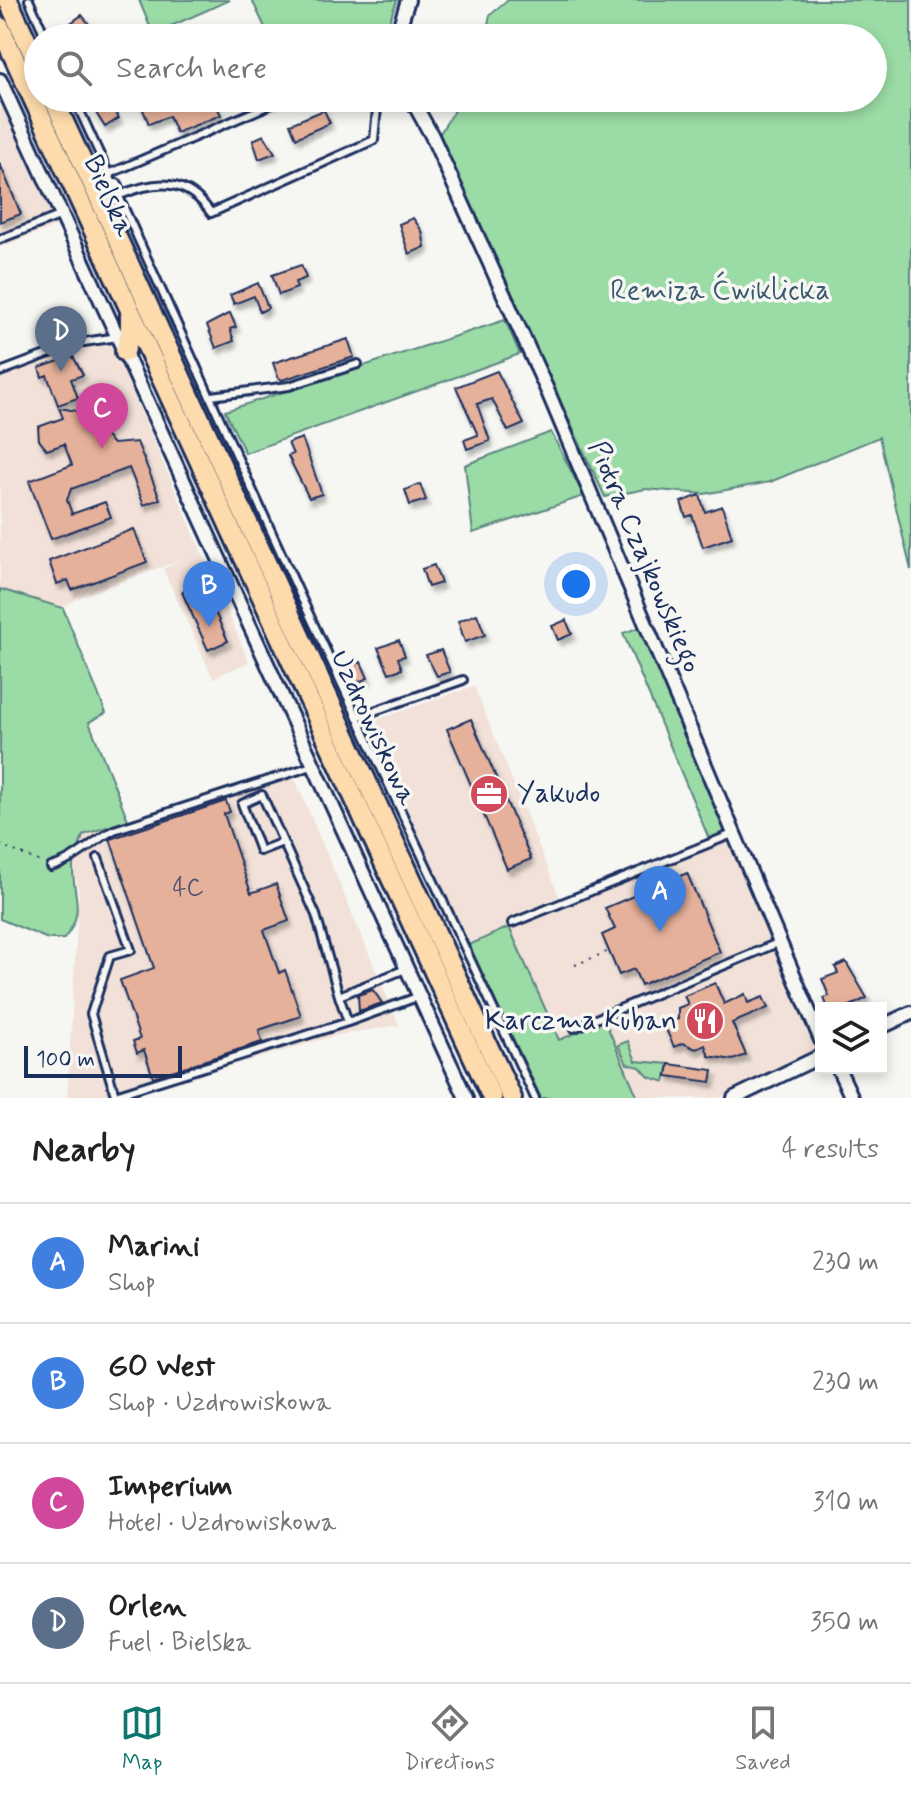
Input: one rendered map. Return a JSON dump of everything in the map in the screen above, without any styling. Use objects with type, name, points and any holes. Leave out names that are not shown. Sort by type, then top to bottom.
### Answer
[{"type":"main road","points":[[8,0],[24,35]]},
{"type":"main road","name":"Bielska","points":[[0,27],[24,80]]},
{"type":"main road","name":"Bielska","points":[[39,112],[130,312],[175,384]]},
{"type":"main road","name":"Bielska","points":[[59,112],[175,384]]},
{"type":"main road","points":[[122,344],[130,333],[130,312]]},
{"type":"main road","name":"Uzdrowiskowa","points":[[175,384],[492,1098]]},
{"type":"main road","name":"Uzdrowiskowa","points":[[175,384],[512,1098]]},
{"type":"street","points":[[400,24],[408,0]]},
{"type":"street","points":[[0,80],[466,1098]]},
{"type":"street","name":"Piotra Czajkowskiego","points":[[419,112],[548,392],[815,1026]]},
{"type":"street","points":[[97,195],[116,185]]},
{"type":"street","points":[[887,1024],[911,1013]]},
{"type":"street","points":[[734,1098],[815,1059]]},
{"type":"street","points":[[841,1074],[852,1098]]},
{"type":"lane","points":[[29,0],[40,24]]},
{"type":"lane","points":[[81,112],[535,1098]]},
{"type":"lane","points":[[116,185],[259,112]]},
{"type":"lane","points":[[116,185],[156,182],[199,196],[211,213],[374,140],[377,112]]},
{"type":"lane","points":[[0,239],[62,215]]},
{"type":"lane","points":[[0,372],[77,343],[122,344]]},
{"type":"lane","points":[[211,396],[289,386],[358,364]]},
{"type":"lane","points":[[357,717],[463,680]]},
{"type":"lane","points":[[51,867],[67,863],[94,840],[114,830],[315,765]]},
{"type":"lane","points":[[283,842],[260,851],[242,804],[262,795],[316,915],[348,1022]]},
{"type":"lane","points":[[512,923],[735,833]]},
{"type":"lane","points":[[98,858],[131,950],[110,956],[91,1014],[115,1095],[421,996]]},
{"type":"lane","points":[[574,1028],[780,942]]},
{"type":"lane","points":[[339,996],[408,968]]},
{"type":"path","points":[[0,845],[51,867]]},
{"type":"path","points":[[575,965],[609,951]]},
{"type":"shaded area","points":[[0,102],[57,226],[0,247]]},
{"type":"shaded area","points":[[106,330],[249,662],[213,678],[163,569],[181,560],[79,597],[63,608],[0,589],[0,366]]},
{"type":"shaded area","points":[[474,686],[559,896],[523,912],[527,921],[732,837],[815,1036],[815,1053],[719,1098],[638,1098],[605,1021],[559,1040],[509,928],[469,945],[368,723]]},
{"type":"shaded area","points":[[290,767],[399,1025],[338,1035],[118,1098],[67,1098],[79,894],[73,864],[83,835]]},
{"type":"green space","points":[[139,0],[230,0],[176,24],[149,24]]},
{"type":"green space","points":[[252,0],[397,0],[388,24],[263,24]]},
{"type":"green space","name":"Remiza Ćwiklicka","points":[[508,0],[911,0],[911,570],[879,437],[770,482],[704,494],[646,489],[605,497],[437,138],[453,112],[887,112],[887,24],[488,24],[490,15]]},
{"type":"green space","points":[[505,320],[520,354],[245,453],[225,411]]},
{"type":"green space","points":[[551,432],[584,496],[473,533],[465,465]]},
{"type":"green space","points":[[0,589],[63,608],[106,713],[89,722],[128,820],[83,835],[73,865],[77,911],[64,939],[48,939],[0,919]]},
{"type":"green space","points":[[644,626],[729,830],[709,839],[623,633]]},
{"type":"green space","points":[[509,927],[559,1040],[605,1021],[638,1098],[541,1098],[469,945]]},
{"type":"green space","points":[[628,1041],[636,1061],[669,1064],[665,1082],[649,1077],[640,1067],[627,1064],[618,1045]]},
{"type":"building","points":[[82,15],[89,24],[69,24]]},
{"type":"building","points":[[115,112],[119,118],[105,127],[96,113]]},
{"type":"building","points":[[144,112],[220,112],[221,115],[176,133],[169,116],[149,124]]},
{"type":"building","points":[[319,112],[325,112],[330,123],[296,138],[290,124]]},
{"type":"building","points":[[264,135],[275,153],[259,159],[253,140]]},
{"type":"building","points":[[0,164],[21,214],[0,222]]},
{"type":"building","points":[[413,218],[422,231],[425,247],[409,254],[399,224]]},
{"type":"building","points":[[301,265],[306,278],[295,282],[297,288],[279,295],[272,275]]},
{"type":"building","points":[[258,283],[268,308],[260,312],[254,296],[234,304],[230,295]]},
{"type":"building","points":[[230,313],[236,327],[230,329],[234,341],[216,348],[207,325]]},
{"type":"building","points":[[348,339],[354,357],[282,380],[278,377],[273,363]]},
{"type":"building","points":[[73,356],[83,375],[71,379],[78,398],[58,405],[47,375],[42,377],[39,368]]},
{"type":"building","points":[[497,371],[524,424],[508,431],[492,399],[477,404],[490,441],[467,449],[464,440],[478,435],[456,387]]},
{"type":"building","points":[[59,408],[96,414],[97,427],[113,444],[137,442],[160,499],[144,505],[129,468],[71,489],[67,500],[72,514],[105,502],[111,517],[51,539],[29,481],[72,465],[64,444],[47,450],[39,440],[38,427],[63,418]]},
{"type":"building","points":[[302,438],[322,494],[309,498],[288,456],[293,454],[288,443]]},
{"type":"building","points":[[420,484],[426,500],[410,505],[405,490]]},
{"type":"building","points":[[700,495],[705,512],[722,506],[732,537],[703,547],[692,515],[686,517],[681,502]]},
{"type":"building","points":[[134,529],[147,562],[72,590],[68,580],[57,584],[49,561]]},
{"type":"building","points":[[434,565],[441,583],[428,587],[422,569]]},
{"type":"building","points":[[202,583],[228,641],[208,650],[182,592]]},
{"type":"building","points":[[477,614],[485,635],[465,642],[458,621]]},
{"type":"building","points":[[566,620],[572,634],[558,640],[552,626]]},
{"type":"building","points":[[399,640],[405,656],[398,658],[402,669],[389,673],[378,648]]},
{"type":"building","points":[[441,650],[450,672],[437,676],[426,655]]},
{"type":"building","points":[[361,662],[368,678],[354,684],[347,668]]},
{"type":"building","name":"Yakudo","points":[[471,719],[531,859],[507,869],[447,729]]},
{"type":"building","points":[[226,801],[230,812],[224,814],[251,893],[276,884],[289,921],[264,930],[279,973],[285,970],[301,1016],[259,1030],[262,1042],[153,1077],[144,1050],[137,1053],[133,1041],[140,1039],[120,980],[154,968],[110,839]]},
{"type":"building","points":[[687,873],[720,952],[641,985],[634,969],[619,975],[602,935],[615,929],[605,908]]},
{"type":"building","points":[[846,962],[867,998],[859,1002],[826,1002],[824,998],[829,996],[822,979],[838,973],[835,967]]},
{"type":"building","name":"Karczma Kuban","points":[[715,983],[724,1004],[745,994],[748,1003],[763,997],[768,1008],[732,1023],[746,1055],[733,1060],[709,1056],[705,1045],[696,1049],[683,1043],[674,1047],[664,1025],[678,1019],[678,1008],[688,1004],[684,996]]},
{"type":"building","points":[[373,990],[382,1003],[359,1011],[358,995]]},
{"type":"building","points":[[669,1064],[713,1070],[711,1082],[667,1076]]},
{"type":"place","name":"Orlen","points":[[61,372]]},
{"type":"place","name":"Imperium","points":[[102,449]]},
{"type":"place","name":"GO West","points":[[209,627]]},
{"type":"place","name":"Yakudo","points":[[489,794]]},
{"type":"place","name":"Marini","points":[[660,932]]},
{"type":"place","name":"Karczma Kuban","points":[[705,1021]]}]
